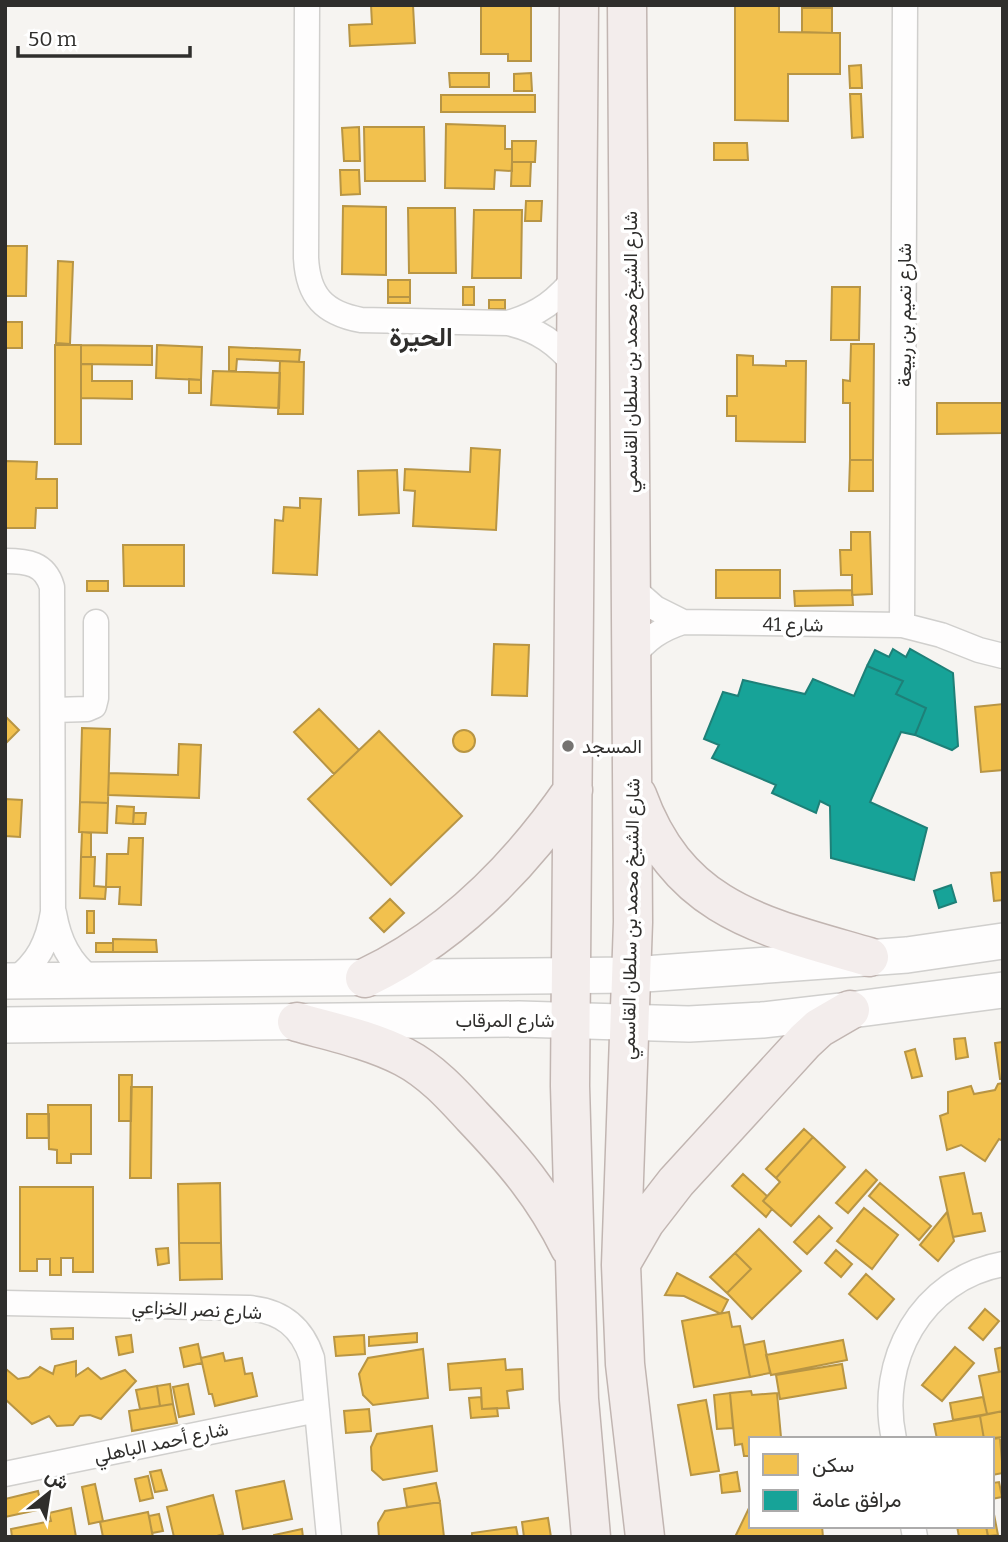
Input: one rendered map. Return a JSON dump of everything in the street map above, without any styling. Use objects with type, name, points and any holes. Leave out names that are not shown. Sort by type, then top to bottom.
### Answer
[{"type":"main road","points":[[579,5],[571,1021],[579,1399],[591,1537]]},
{"type":"main road","name":"شارع الشيخ محمد بن سلطان القاسمي","points":[[627,5],[632,783],[631,975],[621,1265],[626,1376],[645,1537]]},
{"type":"main road","points":[[632,783],[644,817],[662,847],[684,875],[711,898],[757,924],[869,957]]},
{"type":"main road","points":[[365,978],[397,962],[427,942],[489,890],[521,858],[550,823],[572,790]]},
{"type":"main road","points":[[9,981],[631,975],[907,955],[1003,941]]},
{"type":"main road","name":"شارع المرقاب","points":[[5,1025],[571,1021],[689,1024],[762,1020],[1003,990]]},
{"type":"main road","points":[[621,1265],[645,1222],[676,1182],[805,1041],[819,1028],[850,1010]]},
{"type":"main road","points":[[297,1022],[379,1046],[427,1071],[447,1088],[489,1133],[538,1190],[574,1256]]},
{"type":"street","points":[[307,5],[307,276],[314,293],[327,307],[343,316],[361,320],[508,323],[528,328],[547,337],[576,367]]},
{"type":"street","name":"شارع تميم بن ربيعة","points":[[902,625],[905,5]]},
{"type":"street","points":[[508,323],[529,317],[548,306],[564,292],[577,275]]},
{"type":"street","points":[[5,561],[37,565],[50,578],[54,710],[53,912],[50,933],[41,953],[29,969],[9,981]]},
{"type":"street","name":"شارع 41","points":[[631,587],[655,608],[683,622]]},
{"type":"street","points":[[54,710],[87,709],[94,706],[96,622]]},
{"type":"street","name":"شارع 41","points":[[632,658],[641,645],[653,635],[668,626],[683,622],[902,625],[1003,656]]},
{"type":"street","points":[[53,912],[66,951],[77,968],[92,980]]},
{"type":"street","points":[[894,1437],[889,1396],[894,1364],[906,1335],[925,1308],[948,1287],[970,1275],[1003,1264]]},
{"type":"street","name":"شارع نصر الخزاعي","points":[[5,1303],[249,1308],[278,1314],[300,1332],[312,1359],[328,1537]]},
{"type":"street","name":"شارع أحمد الباهلي","points":[[5,1474],[317,1410]]},
{"type":"building: سكن","points":[[371,5],[413,5],[415,43],[350,46],[349,25],[372,24]]},
{"type":"building: سكن","points":[[481,5],[531,5],[531,61],[508,61],[508,54],[481,54]]},
{"type":"building: سكن","points":[[735,5],[779,5],[779,32],[840,33],[840,74],[788,74],[788,121],[735,120]]},
{"type":"building: سكن","points":[[802,8],[832,8],[832,33],[802,32]]},
{"type":"building: سكن","points":[[861,65],[862,88],[850,88],[849,66]]},
{"type":"building: سكن","points":[[449,73],[489,73],[489,87],[450,87]]},
{"type":"building: سكن","points":[[531,73],[532,91],[514,91],[514,74]]},
{"type":"building: سكن","points":[[850,94],[861,94],[863,137],[852,138]]},
{"type":"building: سكن","points":[[441,95],[535,95],[535,112],[441,112]]},
{"type":"building: سكن","points":[[446,124],[505,126],[505,149],[512,149],[512,171],[495,170],[494,189],[445,188]]},
{"type":"building: سكن","points":[[359,127],[360,161],[344,161],[342,128]]},
{"type":"building: سكن","points":[[364,127],[424,127],[425,181],[365,181]]},
{"type":"building: سكن","points":[[512,141],[536,141],[535,162],[512,162]]},
{"type":"building: سكن","points":[[714,143],[747,143],[748,160],[714,160]]},
{"type":"building: سكن","points":[[512,162],[531,162],[530,186],[511,186]]},
{"type":"building: سكن","points":[[340,170],[359,170],[360,194],[341,195]]},
{"type":"building: سكن","points":[[526,201],[542,201],[541,221],[525,221]]},
{"type":"building: سكن","points":[[343,206],[386,207],[386,275],[342,274]]},
{"type":"building: سكن","points":[[408,208],[455,208],[456,273],[409,273]]},
{"type":"building: سكن","points":[[474,210],[522,210],[521,278],[472,278]]},
{"type":"building: سكن","points":[[5,246],[27,246],[26,296],[5,296]]},
{"type":"building: سكن","points":[[58,261],[73,262],[70,344],[56,343]]},
{"type":"building: سكن","points":[[388,280],[410,280],[410,297],[388,297]]},
{"type":"building: سكن","points":[[463,287],[474,287],[474,305],[463,305]]},
{"type":"building: سكن","points":[[832,287],[860,287],[859,340],[831,340]]},
{"type":"building: سكن","points":[[388,297],[410,297],[410,303],[388,303]]},
{"type":"building: سكن","points":[[489,300],[505,300],[505,309],[489,309]]},
{"type":"building: سكن","points":[[5,322],[22,322],[22,348],[5,348]]},
{"type":"building: سكن","points":[[851,344],[874,344],[873,460],[850,460],[850,403],[843,403],[843,380],[850,381]]},
{"type":"building: سكن","points":[[55,345],[81,345],[81,444],[55,444]]},
{"type":"building: سكن","points":[[81,345],[152,346],[152,365],[81,364]]},
{"type":"building: سكن","points":[[157,345],[202,347],[201,380],[156,378]]},
{"type":"building: سكن","points":[[229,347],[300,350],[299,362],[237,359],[236,371],[229,371]]},
{"type":"building: سكن","points":[[737,355],[753,356],[753,365],[786,366],[786,361],[806,361],[805,442],[736,441],[736,416],[727,416],[727,396],[737,396]]},
{"type":"building: سكن","points":[[280,361],[304,362],[303,414],[278,414]]},
{"type":"building: سكن","points":[[81,364],[92,364],[92,381],[132,381],[132,399],[81,398]]},
{"type":"building: سكن","points":[[213,371],[280,373],[279,408],[211,405]]},
{"type":"building: سكن","points":[[189,379],[201,380],[201,393],[189,393]]},
{"type":"building: سكن","points":[[937,403],[1003,403],[1003,433],[937,434]]},
{"type":"building: سكن","points":[[471,448],[500,450],[496,530],[413,526],[415,491],[404,490],[405,469],[470,472]]},
{"type":"building: سكن","points":[[850,460],[873,460],[873,491],[849,491]]},
{"type":"building: سكن","points":[[5,461],[37,462],[36,479],[57,479],[57,508],[36,508],[35,528],[5,528]]},
{"type":"building: سكن","points":[[397,470],[399,513],[359,515],[358,471]]},
{"type":"building: سكن","points":[[300,498],[321,499],[317,575],[273,573],[275,520],[283,521],[284,507],[300,508]]},
{"type":"building: سكن","points":[[851,532],[870,532],[872,594],[852,595],[852,575],[841,575],[840,550],[851,550]]},
{"type":"building: سكن","points":[[123,545],[184,545],[184,586],[124,586]]},
{"type":"building: سكن","points":[[716,570],[780,570],[780,598],[716,598]]},
{"type":"building: سكن","points":[[87,581],[108,581],[108,591],[87,591]]},
{"type":"building: سكن","points":[[852,590],[853,605],[795,606],[794,591]]},
{"type":"building: سكن","points":[[494,644],[529,645],[527,696],[492,695]]},
{"type":"building: سكن","points":[[1003,704],[1003,770],[981,772],[975,707]]},
{"type":"building: سكن","points":[[319,709],[359,750],[334,774],[294,732]]},
{"type":"building: سكن","points":[[5,716],[19,730],[5,744]]},
{"type":"building: سكن","points":[[82,728],[110,729],[108,803],[80,802]]},
{"type":"building: سكن","points":[[464,730],[472,733],[475,741],[472,749],[464,752],[456,749],[453,741],[456,733]]},
{"type":"building: سكن","points":[[379,731],[462,816],[391,885],[308,799]]},
{"type":"building: سكن","points":[[179,744],[201,745],[199,798],[108,795],[109,773],[178,775]]},
{"type":"building: سكن","points":[[5,799],[22,800],[20,837],[5,836]]},
{"type":"building: سكن","points":[[80,802],[108,803],[107,833],[79,832]]},
{"type":"building: سكن","points":[[117,806],[134,807],[133,824],[116,823]]},
{"type":"building: سكن","points":[[134,813],[146,813],[145,824],[133,824]]},
{"type":"building: سكن","points":[[82,832],[91,833],[91,857],[81,857]]},
{"type":"building: سكن","points":[[129,838],[143,838],[141,905],[119,904],[120,887],[106,887],[107,854],[128,854]]},
{"type":"building: سكن","points":[[81,857],[95,857],[94,886],[106,887],[105,899],[80,898]]},
{"type":"building: سكن","points":[[1003,872],[1003,900],[994,901],[991,873]]},
{"type":"building: سكن","points":[[390,899],[404,913],[384,932],[370,918]]},
{"type":"building: سكن","points":[[87,911],[94,911],[94,933],[87,933]]},
{"type":"building: سكن","points":[[113,939],[156,940],[157,952],[113,952]]},
{"type":"building: سكن","points":[[96,943],[113,943],[113,952],[96,952]]},
{"type":"building: سكن","points":[[965,1038],[968,1057],[956,1059],[954,1039]]},
{"type":"building: سكن","points":[[1003,1042],[1003,1079],[1000,1079],[995,1043]]},
{"type":"building: سكن","points":[[915,1049],[922,1076],[912,1078],[905,1052]]},
{"type":"building: سكن","points":[[119,1075],[132,1075],[131,1121],[119,1121]]},
{"type":"building: سكن","points":[[1003,1083],[1003,1141],[999,1139],[985,1161],[961,1145],[947,1150],[940,1116],[948,1113],[948,1092],[971,1086],[974,1094],[995,1090],[998,1084]]},
{"type":"building: سكن","points":[[131,1087],[152,1087],[151,1178],[130,1178]]},
{"type":"building: سكن","points":[[48,1105],[91,1105],[91,1154],[71,1154],[71,1163],[57,1163],[57,1150],[49,1149]]},
{"type":"building: سكن","points":[[27,1114],[49,1114],[49,1138],[27,1138]]},
{"type":"building: سكن","points":[[804,1129],[813,1137],[776,1178],[766,1169]]},
{"type":"building: سكن","points":[[813,1137],[845,1167],[791,1226],[763,1201],[780,1182],[776,1178]]},
{"type":"building: سكن","points":[[866,1170],[877,1180],[848,1213],[836,1203]]},
{"type":"building: سكن","points":[[964,1173],[973,1214],[981,1213],[985,1231],[953,1237],[940,1177]]},
{"type":"building: سكن","points":[[743,1174],[767,1196],[763,1201],[772,1209],[766,1217],[732,1186]]},
{"type":"building: سكن","points":[[220,1183],[221,1243],[179,1243],[178,1184]]},
{"type":"building: سكن","points":[[880,1183],[931,1226],[919,1240],[869,1196]]},
{"type":"building: سكن","points":[[20,1187],[93,1187],[93,1272],[73,1272],[73,1258],[61,1258],[61,1275],[50,1275],[50,1259],[37,1259],[37,1271],[20,1271]]},
{"type":"building: سكن","points":[[864,1208],[898,1235],[872,1269],[837,1241]]},
{"type":"building: سكن","points":[[947,1212],[954,1241],[938,1261],[920,1245]]},
{"type":"building: سكن","points":[[819,1216],[832,1228],[807,1254],[794,1242]]},
{"type":"building: سكن","points":[[759,1229],[801,1271],[752,1319],[727,1293],[751,1269],[735,1253]]},
{"type":"building: سكن","points":[[179,1243],[221,1243],[222,1279],[180,1280]]},
{"type":"building: سكن","points":[[168,1248],[169,1263],[158,1265],[156,1249]]},
{"type":"building: سكن","points":[[836,1250],[852,1264],[841,1277],[825,1263]]},
{"type":"building: سكن","points":[[735,1253],[751,1269],[727,1293],[710,1277]]},
{"type":"building: سكن","points":[[677,1273],[728,1300],[721,1314],[684,1296],[665,1295]]},
{"type":"building: سكن","points":[[866,1274],[894,1299],[877,1319],[849,1294]]},
{"type":"building: سكن","points":[[985,1309],[999,1321],[983,1340],[969,1328]]},
{"type":"building: سكن","points":[[729,1312],[732,1327],[740,1326],[750,1377],[694,1387],[682,1321]]},
{"type":"building: سكن","points":[[73,1328],[73,1339],[52,1339],[51,1329]]},
{"type":"building: سكن","points":[[417,1333],[417,1342],[369,1346],[369,1337]]},
{"type":"building: سكن","points":[[131,1335],[133,1352],[119,1355],[116,1337]]},
{"type":"building: سكن","points":[[364,1335],[365,1354],[336,1356],[334,1337]]},
{"type":"building: سكن","points":[[843,1340],[847,1360],[771,1375],[766,1355]]},
{"type":"building: سكن","points":[[764,1341],[770,1373],[750,1377],[744,1345]]},
{"type":"building: سكن","points":[[198,1344],[202,1363],[184,1367],[180,1348]]},
{"type":"building: سكن","points":[[955,1347],[974,1363],[942,1401],[922,1385]]},
{"type":"building: سكن","points":[[1003,1347],[1003,1371],[999,1372],[995,1349]]},
{"type":"building: سكن","points":[[423,1349],[428,1398],[373,1405],[363,1395],[359,1374],[368,1358]]},
{"type":"building: سكن","points":[[223,1353],[225,1361],[242,1358],[245,1374],[252,1373],[257,1396],[215,1406],[212,1394],[209,1394],[201,1358]]},
{"type":"building: سكن","points":[[505,1359],[506,1370],[522,1369],[523,1389],[507,1391],[509,1408],[482,1409],[481,1388],[450,1390],[448,1364]]},
{"type":"building: سكن","points":[[76,1361],[76,1376],[88,1368],[101,1379],[125,1370],[136,1381],[101,1419],[90,1415],[80,1416],[73,1425],[57,1426],[49,1416],[32,1424],[5,1399],[6,1369],[18,1379],[29,1377],[40,1367],[53,1374],[55,1366]]},
{"type":"building: سكن","points":[[842,1364],[846,1388],[780,1399],[776,1375]]},
{"type":"building: سكن","points":[[1003,1371],[1003,1411],[987,1414],[979,1376]]},
{"type":"building: سكن","points":[[170,1384],[173,1404],[160,1406],[157,1386]]},
{"type":"building: سكن","points":[[188,1384],[194,1414],[179,1417],[173,1387]]},
{"type":"building: سكن","points":[[157,1386],[160,1406],[140,1409],[136,1390]]},
{"type":"building: سكن","points":[[730,1393],[777,1393],[781,1437],[749,1437],[749,1456],[744,1456],[742,1444],[735,1445]]},
{"type":"building: سكن","points":[[730,1393],[733,1428],[717,1429],[714,1395]]},
{"type":"building: سكن","points":[[481,1397],[482,1409],[497,1408],[498,1416],[471,1418],[469,1398]]},
{"type":"building: سكن","points":[[983,1397],[987,1414],[953,1420],[950,1403]]},
{"type":"building: سكن","points":[[706,1400],[719,1471],[691,1475],[678,1405]]},
{"type":"building: سكن","points":[[173,1404],[177,1423],[132,1431],[129,1411]]},
{"type":"building: سكن","points":[[369,1409],[371,1431],[346,1433],[344,1411]]},
{"type":"building: سكن","points":[[1003,1411],[1003,1437],[984,1437],[980,1416]]},
{"type":"building: سكن","points":[[980,1416],[984,1437],[937,1437],[934,1424]]},
{"type":"building: سكن","points":[[432,1426],[437,1471],[383,1480],[372,1470],[371,1447],[377,1434]]},
{"type":"building: سكن","points":[[1000,1438],[1003,1473],[994,1475],[994,1439]]},
{"type":"building: سكن","points":[[161,1470],[167,1490],[155,1492],[150,1472]]},
{"type":"building: سكن","points":[[737,1472],[740,1491],[722,1493],[720,1475]]},
{"type":"building: سكن","points":[[148,1476],[153,1498],[140,1501],[135,1479]]},
{"type":"building: سكن","points":[[284,1481],[292,1519],[243,1529],[236,1491]]},
{"type":"building: سكن","points":[[999,1482],[1002,1497],[994,1499],[994,1483]]},
{"type":"building: سكن","points":[[436,1483],[440,1502],[407,1507],[404,1489]]},
{"type":"building: سكن","points":[[95,1484],[103,1521],[89,1524],[82,1487]]},
{"type":"building: سكن","points":[[38,1491],[42,1509],[5,1517],[5,1499]]},
{"type":"building: سكن","points":[[213,1495],[223,1534],[214,1537],[174,1537],[167,1507]]},
{"type":"building: سكن","points":[[440,1502],[444,1537],[379,1537],[378,1523],[385,1511]]},
{"type":"building: سكن","points":[[71,1508],[76,1537],[12,1537],[11,1529],[51,1521],[49,1513]]},
{"type":"building: سكن","points":[[749,1508],[749,1528],[822,1528],[823,1537],[735,1537]]},
{"type":"building: سكن","points":[[148,1512],[153,1537],[103,1537],[100,1522]]},
{"type":"building: سكن","points":[[159,1514],[163,1531],[152,1533],[149,1516]]},
{"type":"building: سكن","points":[[994,1514],[998,1535],[988,1536],[986,1528],[994,1528]]},
{"type":"building: سكن","points":[[548,1518],[551,1537],[524,1537],[522,1522]]},
{"type":"building: سكن","points":[[516,1527],[518,1537],[472,1537],[472,1533]]},
{"type":"building: سكن","points":[[957,1528],[986,1528],[988,1537],[959,1537]]},
{"type":"building: سكن","points":[[302,1529],[303,1537],[274,1537],[274,1535]]},
{"type":"building: مرافق عامة","points":[[893,649],[906,657],[910,649],[953,673],[958,746],[952,750],[915,735],[926,708],[896,694],[903,681],[867,666],[875,650],[889,657]]},
{"type":"building: مرافق عامة","points":[[867,666],[903,681],[896,694],[926,708],[915,735],[901,732],[870,802],[927,828],[914,880],[831,858],[830,806],[820,801],[816,813],[772,793],[776,785],[712,758],[719,745],[704,739],[723,692],[738,696],[743,680],[805,694],[813,679],[854,696]]},
{"type":"building: مرافق عامة","points":[[951,885],[956,902],[939,908],[934,891]]},
{"type":"place","name":"المسجد","points":[[568,746]]},
{"type":"district","name":"الحيرة","points":[[421,337]]}]
